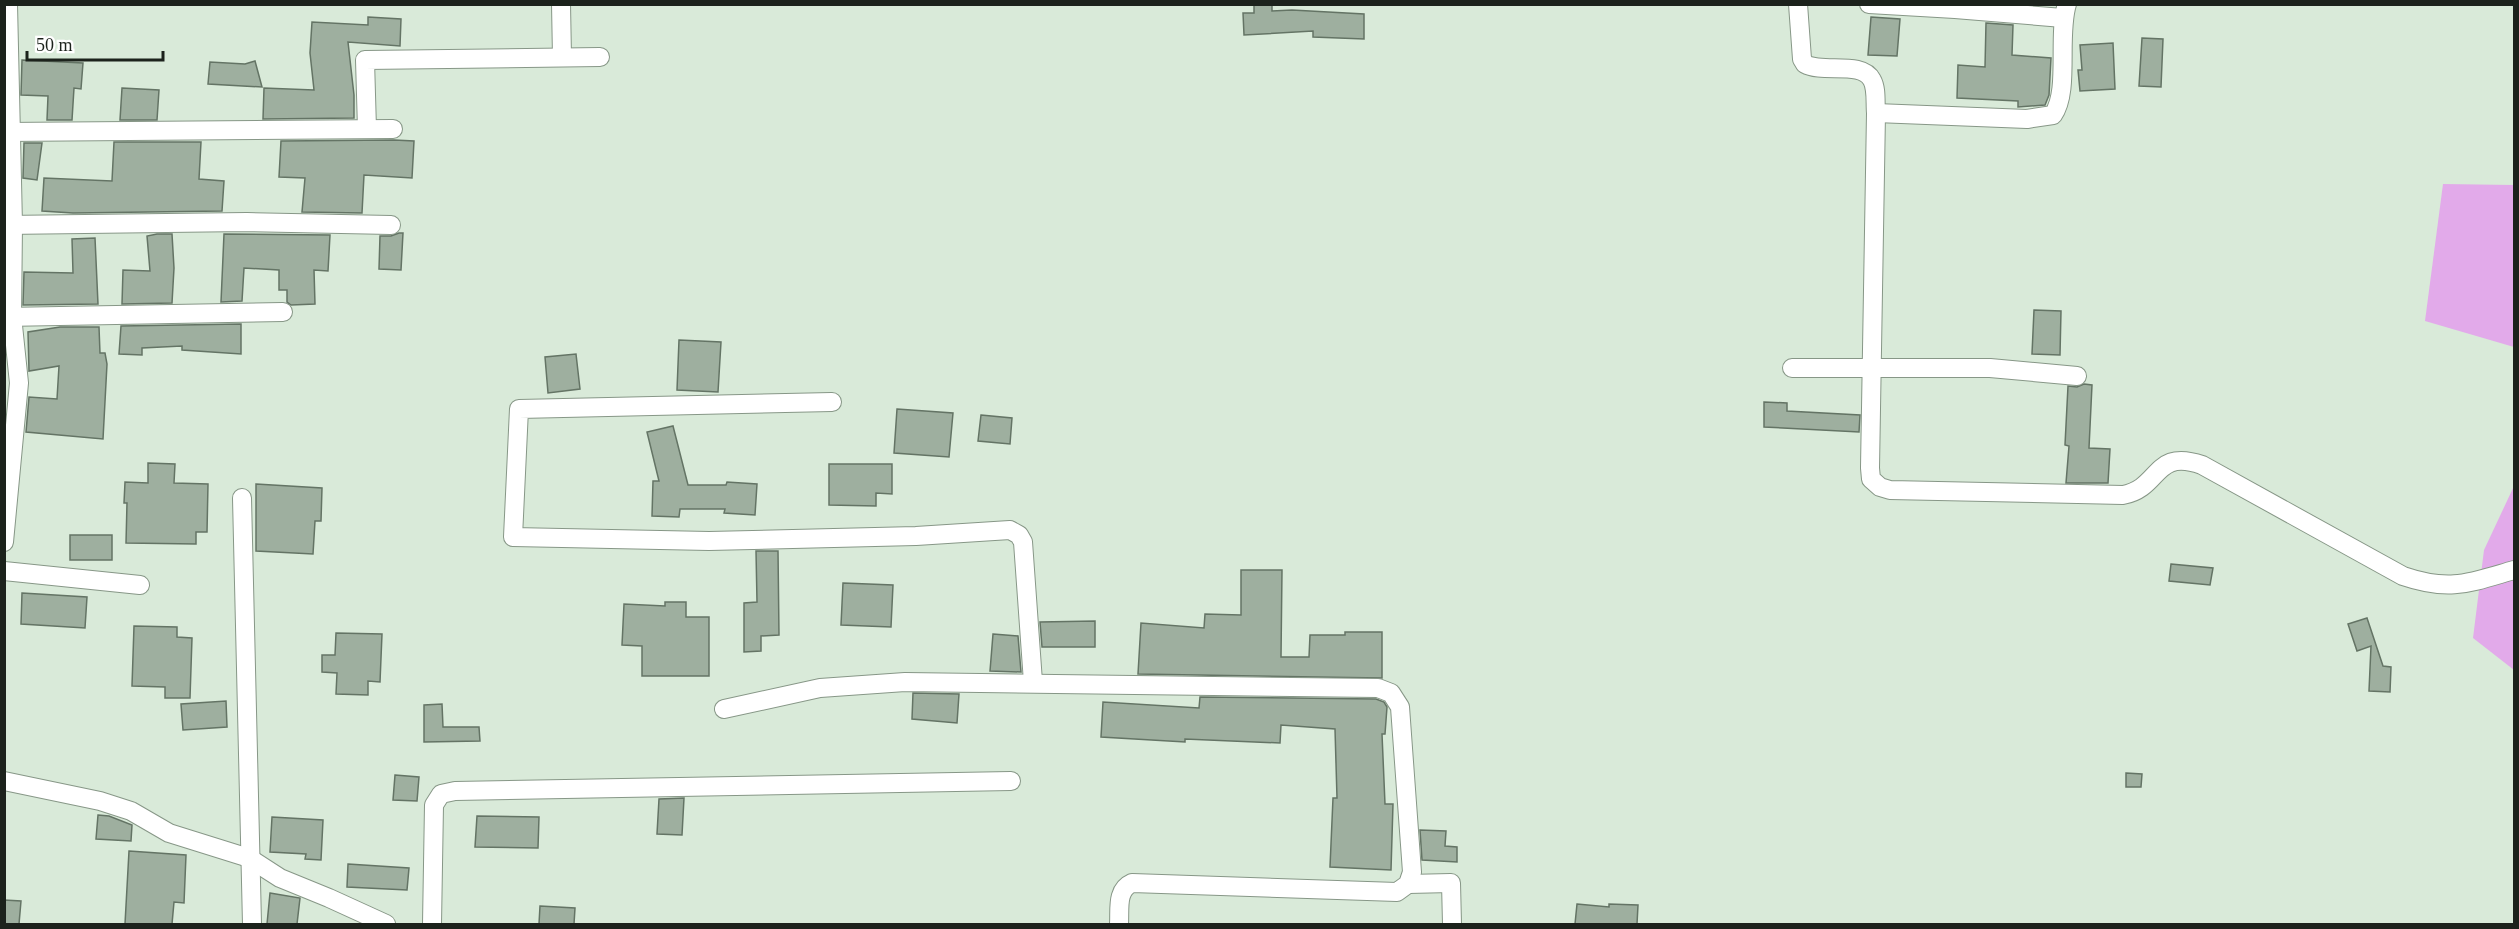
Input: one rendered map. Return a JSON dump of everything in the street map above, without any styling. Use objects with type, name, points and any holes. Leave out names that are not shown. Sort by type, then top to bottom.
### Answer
[{"type":"street","points":[[4,542],[19,383],[8,317],[8,4]]},
{"type":"street","points":[[561,4],[562,57]]},
{"type":"street","points":[[1798,4],[1802,59],[1805,64],[1819,68],[1856,69],[1872,78],[1874,86],[1876,113],[1871,479],[1880,487],[1890,490],[2123,495],[2142,488],[2165,464],[2177,459],[2189,460],[2403,576],[2443,586],[2463,585],[2514,570]]},
{"type":"street","points":[[1869,4],[1955,9],[2065,11],[2061,92],[2058,108],[2053,115],[2026,119],[1876,113]]},
{"type":"street","points":[[367,129],[365,60],[600,57]]},
{"type":"street","points":[[8,132],[393,129]]},
{"type":"street","points":[[9,225],[247,222],[391,225]]},
{"type":"street","points":[[8,317],[283,312]]},
{"type":"street","points":[[1792,368],[1990,369],[2077,376]]},
{"type":"street","points":[[832,402],[519,409],[513,537],[709,541],[916,536],[1010,530],[1019,535],[1023,542],[1033,682]]},
{"type":"street","points":[[242,498],[252,924]]},
{"type":"street","points":[[4,571],[141,585]]},
{"type":"street","points":[[724,710],[820,688],[905,682],[1378,687],[1391,693],[1400,707],[1412,872],[1408,884]]},
{"type":"street","points":[[4,781],[100,801],[131,812],[169,833],[249,858],[280,878],[386,924]]},
{"type":"street","points":[[432,924],[434,805],[441,794],[455,791],[1011,781]]},
{"type":"street","points":[[1119,924],[1121,891],[1124,886],[1132,883],[1397,892],[1408,884],[1451,883],[1452,924]]},
{"type":"shaded area","points":[[2443,184],[2514,185],[2514,347],[2425,321]]},
{"type":"shaded area","points":[[2514,486],[2514,670],[2473,638],[2484,550]]},
{"type":"building","points":[[1254,4],[1272,4],[1272,11],[1364,14],[1364,39],[1313,37],[1313,31],[1244,35],[1243,13],[1254,13]]},
{"type":"building","points":[[368,17],[401,19],[400,46],[348,42],[354,95],[354,118],[263,119],[264,88],[314,90],[310,53],[312,22],[368,25]]},
{"type":"building","points":[[1871,17],[1900,19],[1897,56],[1868,55]]},
{"type":"building","points":[[1986,23],[2013,25],[2012,55],[2051,58],[2049,95],[2045,105],[2018,107],[2018,101],[1957,98],[1958,65],[1985,67]]},
{"type":"building","points":[[2142,38],[2163,39],[2161,87],[2139,86]]},
{"type":"building","points":[[2113,43],[2115,89],[2080,91],[2078,70],[2082,70],[2080,45]]},
{"type":"building","points":[[22,60],[83,63],[81,89],[74,88],[72,120],[47,120],[48,96],[21,95]]},
{"type":"building","points":[[255,61],[262,87],[208,84],[210,62],[245,64]]},
{"type":"building","points":[[122,88],[159,90],[157,120],[120,120]]},
{"type":"building","points":[[281,141],[414,141],[412,178],[364,175],[362,213],[302,212],[305,178],[279,177]]},
{"type":"building","points":[[114,142],[201,142],[199,179],[224,181],[222,211],[73,213],[42,211],[44,178],[112,181]]},
{"type":"building","points":[[24,143],[42,143],[37,180],[23,178]]},
{"type":"building","points":[[403,233],[401,270],[379,269],[380,236]]},
{"type":"building","points":[[172,234],[174,268],[172,303],[122,304],[123,270],[150,271],[147,236]]},
{"type":"building","points":[[224,234],[330,235],[328,271],[314,270],[315,304],[291,305],[287,302],[287,290],[279,290],[279,270],[244,268],[242,301],[221,302]]},
{"type":"building","points":[[95,238],[98,304],[23,305],[24,272],[73,273],[72,239]]},
{"type":"building","points":[[2034,310],[2061,311],[2060,355],[2032,354]]},
{"type":"building","points":[[241,324],[241,354],[182,350],[182,346],[142,348],[142,355],[119,354],[121,326]]},
{"type":"building","points":[[60,327],[99,327],[100,353],[105,353],[107,364],[103,439],[26,432],[29,397],[57,399],[59,366],[29,371],[28,332]]},
{"type":"building","points":[[679,340],[721,342],[718,392],[677,390]]},
{"type":"building","points":[[576,354],[580,389],[548,393],[545,357]]},
{"type":"building","points":[[2084,384],[2092,385],[2089,448],[2110,449],[2108,483],[2066,483],[2069,446],[2065,445],[2068,386],[2077,387]]},
{"type":"building","points":[[1764,402],[1787,403],[1787,411],[1860,415],[1859,432],[1764,427]]},
{"type":"building","points":[[897,409],[953,413],[949,457],[894,453]]},
{"type":"building","points":[[981,415],[1012,418],[1010,444],[978,441]]},
{"type":"building","points":[[673,426],[688,485],[726,485],[727,482],[757,484],[755,515],[724,513],[725,509],[680,509],[679,517],[652,516],[653,481],[659,481],[647,432]]},
{"type":"building","points":[[148,463],[175,464],[174,483],[208,484],[207,532],[196,532],[196,544],[126,543],[125,482],[148,483]]},
{"type":"building","points":[[829,464],[892,464],[892,494],[876,493],[876,506],[829,505]]},
{"type":"building","points":[[256,484],[322,488],[321,521],[315,521],[313,554],[256,551]]},
{"type":"building","points":[[70,535],[112,535],[112,560],[70,560]]},
{"type":"building","points":[[756,551],[778,551],[779,635],[761,636],[761,651],[744,652],[744,603],[757,602]]},
{"type":"building","points":[[2171,564],[2213,568],[2210,585],[2169,581]]},
{"type":"building","points":[[1241,570],[1282,570],[1281,657],[1309,657],[1310,635],[1382,632],[1382,678],[1138,674],[1141,623],[1204,628],[1205,614],[1241,615]]},
{"type":"building","points":[[843,583],[893,585],[891,627],[841,625]]},
{"type":"building","points":[[22,593],[87,597],[85,628],[21,624]]},
{"type":"building","points":[[665,602],[686,602],[686,617],[709,617],[709,676],[642,676],[642,646],[622,645],[624,604],[665,606]]},
{"type":"building","points":[[2367,618],[2383,666],[2391,667],[2390,692],[2369,691],[2371,646],[2357,651],[2348,624]]},
{"type":"building","points":[[1095,621],[1095,647],[1042,647],[1040,622]]},
{"type":"building","points":[[134,626],[177,627],[177,637],[192,638],[190,698],[165,698],[165,687],[132,686]]},
{"type":"building","points":[[336,633],[382,634],[380,682],[368,681],[368,695],[336,694],[337,673],[322,672],[322,655],[335,655]]},
{"type":"building","points":[[993,634],[1018,636],[1021,672],[990,671]]},
{"type":"building","points":[[913,693],[959,694],[957,723],[912,719]]},
{"type":"building","points":[[1200,697],[1376,699],[1384,702],[1387,707],[1385,734],[1382,734],[1385,804],[1393,804],[1391,870],[1330,867],[1333,798],[1337,798],[1335,729],[1281,725],[1280,743],[1185,739],[1185,742],[1101,737],[1103,702],[1199,708]]},
{"type":"building","points":[[226,701],[227,727],[183,730],[181,704]]},
{"type":"building","points":[[442,704],[443,727],[479,727],[480,741],[424,742],[424,705]]},
{"type":"building","points":[[2126,773],[2142,774],[2141,787],[2126,787]]},
{"type":"building","points":[[395,775],[419,777],[417,801],[393,800]]},
{"type":"building","points":[[684,798],[682,835],[657,834],[659,799]]},
{"type":"building","points":[[98,815],[109,816],[132,825],[131,841],[96,839]]},
{"type":"building","points":[[477,816],[539,817],[538,848],[475,847]]},
{"type":"building","points":[[272,817],[323,820],[321,860],[305,859],[306,854],[270,852]]},
{"type":"building","points":[[1420,830],[1446,831],[1445,846],[1457,847],[1457,862],[1422,860]]},
{"type":"building","points":[[129,851],[186,855],[184,903],[174,902],[172,924],[125,924]]},
{"type":"building","points":[[348,864],[409,868],[407,890],[347,887]]},
{"type":"building","points":[[270,893],[300,898],[297,924],[267,924]]},
{"type":"building","points":[[4,900],[21,901],[19,924],[4,924]]},
{"type":"building","points":[[1577,904],[1609,907],[1609,904],[1638,905],[1637,924],[1575,924]]},
{"type":"building","points":[[540,906],[575,908],[574,924],[539,924]]}]
